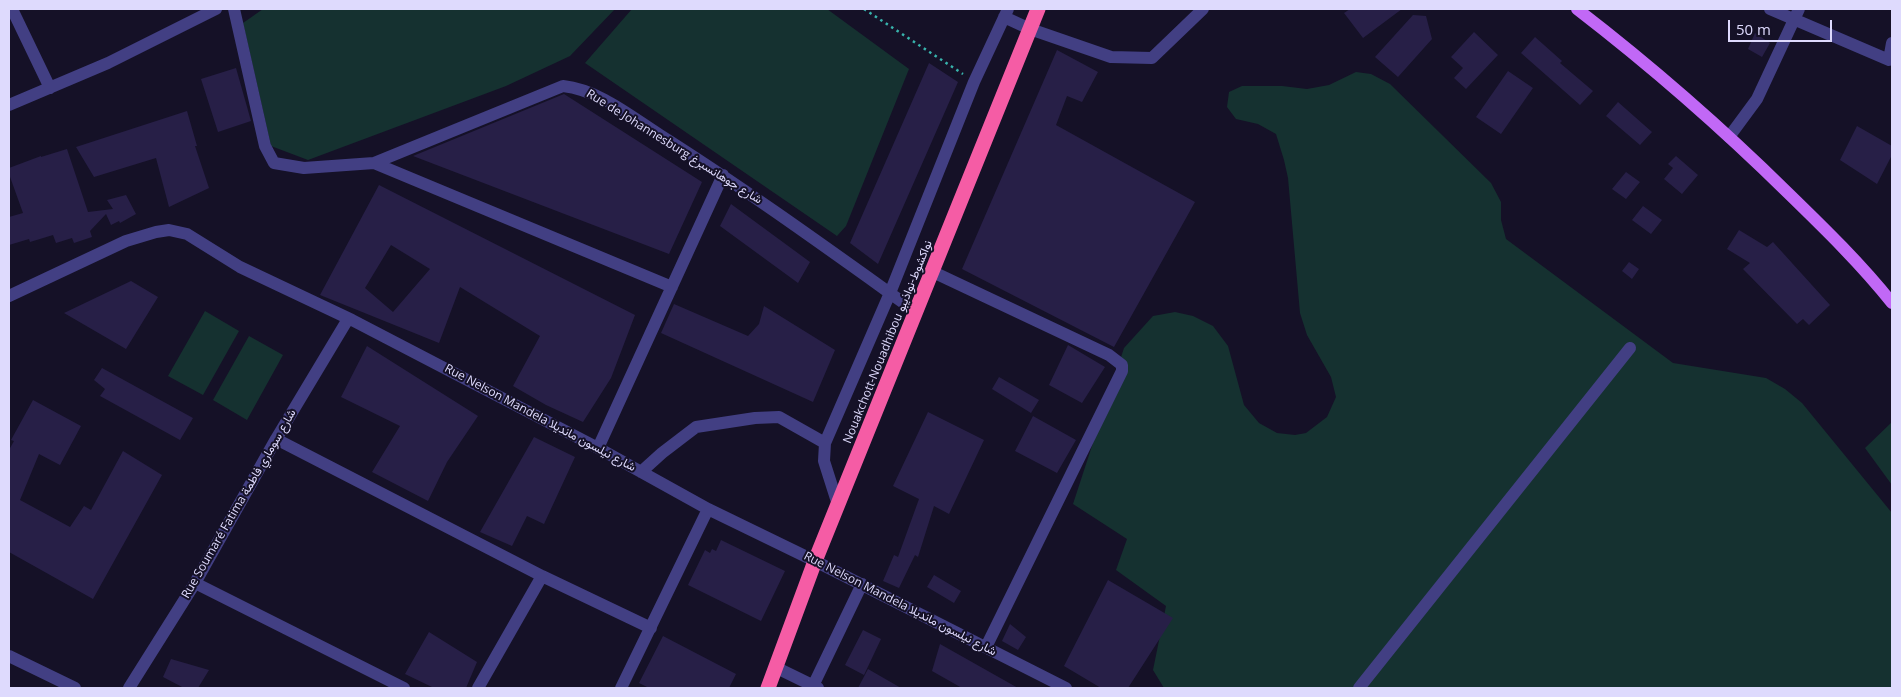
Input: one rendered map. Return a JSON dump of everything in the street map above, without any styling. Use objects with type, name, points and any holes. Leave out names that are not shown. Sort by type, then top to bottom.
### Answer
[{"type":"highway","name":"Nouakchott-Nouadhibou نواكشوط-نواذيبو","points":[[768,688],[915,311],[1038,9]]},
{"type":"main road","points":[[1576,9],[1680,92],[1729,137],[1823,226],[1892,303]]},
{"type":"street","points":[[12,9],[50,88]]},
{"type":"street","points":[[9,105],[108,63],[216,9]]},
{"type":"street","name":"Rue de Johannesburg شارع جوهانسبرغ","points":[[234,9],[265,146],[274,163],[304,168],[374,163],[563,86],[576,87],[593,94],[723,175],[915,311]]},
{"type":"street","points":[[838,505],[824,461],[825,442],[890,293],[974,82],[1006,13],[1030,29],[1111,57],[1152,58],[1203,9]]},
{"type":"street","points":[[1770,9],[1796,14],[1889,60],[1892,43]]},
{"type":"street","points":[[1729,137],[1757,99],[1796,14]]},
{"type":"street","points":[[374,163],[672,287]]},
{"type":"street","points":[[598,448],[723,175]]},
{"type":"street","name":"Rue Nelson Mandela شارع نيلسون مانديلا","points":[[9,296],[126,241],[170,230],[187,234],[240,267],[348,319],[598,448],[708,508],[1066,688]]},
{"type":"street","points":[[932,272],[1109,354],[1122,365],[1122,372],[986,647]]},
{"type":"street","name":"Rue Soumaré Fatima شارع سوماري فاطمة","points":[[129,688],[195,583],[276,439],[348,319]]},
{"type":"street","points":[[1359,688],[1630,348]]},
{"type":"street","points":[[641,472],[696,427],[755,418],[779,417],[825,442]]},
{"type":"street","points":[[276,439],[542,576],[651,628]]},
{"type":"street","points":[[621,688],[708,508]]},
{"type":"street","points":[[478,688],[542,576]]},
{"type":"street","points":[[195,583],[404,688]]},
{"type":"street","points":[[776,668],[814,687],[862,584]]},
{"type":"street","points":[[9,656],[75,688]]},
{"type":"path","points":[[864,9],[974,82]]},
{"type":"green space","points":[[263,9],[615,9],[570,56],[506,86],[308,160],[271,146],[243,23]]},
{"type":"green space","points":[[632,9],[827,9],[909,69],[846,226],[837,236],[585,63]]},
{"type":"green space","points":[[1356,72],[1371,74],[1390,84],[1491,183],[1501,202],[1501,220],[1506,239],[1673,363],[1766,378],[1785,389],[1802,403],[1892,513],[1892,688],[1164,688],[1153,670],[1166,606],[1116,570],[1127,539],[1073,504],[1124,348],[1153,316],[1175,312],[1193,316],[1213,326],[1228,346],[1244,405],[1259,423],[1277,433],[1295,435],[1306,433],[1327,417],[1336,397],[1331,377],[1307,335],[1300,313],[1288,178],[1276,134],[1258,124],[1236,119],[1227,107],[1229,92],[1242,86],[1282,86],[1307,89],[1329,85]]},
{"type":"green space","points":[[205,311],[239,331],[203,395],[168,376]]},
{"type":"green space","points":[[249,336],[283,355],[247,420],[213,400]]},
{"type":"green space","points":[[1892,422],[1892,485],[1865,448]]},
{"type":"building","points":[[1350,9],[1402,9],[1363,38],[1344,13]]},
{"type":"building","points":[[1413,15],[1426,16],[1432,39],[1398,77],[1375,57]]},
{"type":"building","points":[[1474,32],[1498,55],[1466,89],[1454,78],[1463,68],[1451,57]]},
{"type":"building","points":[[1755,33],[1770,43],[1762,57],[1748,49]]},
{"type":"building","points":[[1535,37],[1562,61],[1560,63],[1593,91],[1580,105],[1521,53]]},
{"type":"building","points":[[1057,50],[1098,72],[1082,102],[1067,96],[1056,125],[1195,202],[1114,347],[962,269]]},
{"type":"building","points":[[929,63],[958,82],[878,264],[850,243]]},
{"type":"building","points":[[236,68],[251,121],[218,132],[201,79]]},
{"type":"building","points":[[1508,71],[1533,88],[1501,134],[1476,117]]},
{"type":"building","points":[[564,94],[702,182],[669,254],[413,156]]},
{"type":"building","points":[[1618,102],[1652,132],[1640,145],[1606,116]]},
{"type":"building","points":[[187,111],[197,146],[195,146],[209,188],[169,207],[156,158],[94,177],[76,147]]},
{"type":"building","points":[[1857,126],[1892,146],[1892,155],[1877,184],[1840,160]]},
{"type":"building","points":[[67,149],[88,212],[113,209],[107,200],[126,195],[136,214],[120,223],[119,221],[111,225],[106,214],[90,231],[92,237],[74,243],[72,238],[56,243],[53,235],[30,242],[29,239],[9,245],[9,217],[23,213],[9,174],[9,168]]},
{"type":"building","points":[[1676,156],[1698,175],[1682,194],[1664,179],[1673,168],[1668,164]]},
{"type":"building","points":[[1626,172],[1640,182],[1626,199],[1612,189]]},
{"type":"building","points":[[379,185],[635,315],[611,378],[583,422],[546,405],[513,386],[540,336],[460,287],[439,343],[320,295]],"holes":[[[391,245],[430,269],[393,312],[365,288]]]},
{"type":"building","points":[[731,204],[810,262],[798,283],[720,226]]},
{"type":"building","points":[[1643,206],[1662,220],[1651,234],[1632,220]]},
{"type":"building","points":[[1739,230],[1767,247],[1773,242],[1830,305],[1809,325],[1803,319],[1797,324],[1743,269],[1750,263],[1727,249]]},
{"type":"building","points":[[1629,262],[1639,269],[1632,279],[1622,271]]},
{"type":"building","points":[[131,281],[158,297],[126,349],[64,313]]},
{"type":"building","points":[[674,304],[748,336],[759,324],[764,306],[835,350],[813,402],[661,333]]},
{"type":"building","points":[[1068,345],[1105,367],[1082,403],[1049,385]]},
{"type":"building","points":[[367,346],[478,416],[447,462],[428,501],[372,472],[400,426],[341,397]]},
{"type":"building","points":[[102,368],[193,418],[180,440],[100,396],[105,389],[94,380]]},
{"type":"building","points":[[999,377],[1039,400],[1031,413],[992,389]]},
{"type":"building","points":[[33,400],[81,426],[60,465],[39,454],[20,500],[70,527],[84,506],[91,510],[123,451],[162,475],[93,599],[9,552],[9,450],[14,441],[11,440]]},
{"type":"building","points":[[928,412],[984,440],[949,514],[934,506],[918,557],[915,555],[899,588],[883,581],[894,555],[898,557],[919,499],[893,486]]},
{"type":"building","points":[[1033,416],[1076,440],[1057,473],[1015,451]]},
{"type":"building","points":[[534,437],[575,457],[544,524],[527,516],[512,546],[480,532]]},
{"type":"building","points":[[721,540],[785,571],[761,621],[688,585],[705,550],[710,553],[712,549],[716,551]]},
{"type":"building","points":[[934,575],[961,591],[954,603],[927,587]]},
{"type":"building","points":[[1108,580],[1173,618],[1128,688],[1101,688],[1064,666]]},
{"type":"building","points":[[1010,624],[1026,637],[1018,650],[1002,641]]},
{"type":"building","points":[[863,630],[881,639],[864,675],[845,665]]},
{"type":"building","points":[[429,632],[477,662],[466,688],[434,688],[405,674]]},
{"type":"building","points":[[663,636],[736,674],[729,688],[649,688],[639,683]]},
{"type":"building","points":[[940,644],[1018,688],[962,688],[932,671]]},
{"type":"building","points":[[171,659],[209,670],[198,688],[184,688],[163,677]]},
{"type":"building","points":[[868,669],[901,688],[858,688]]}]
